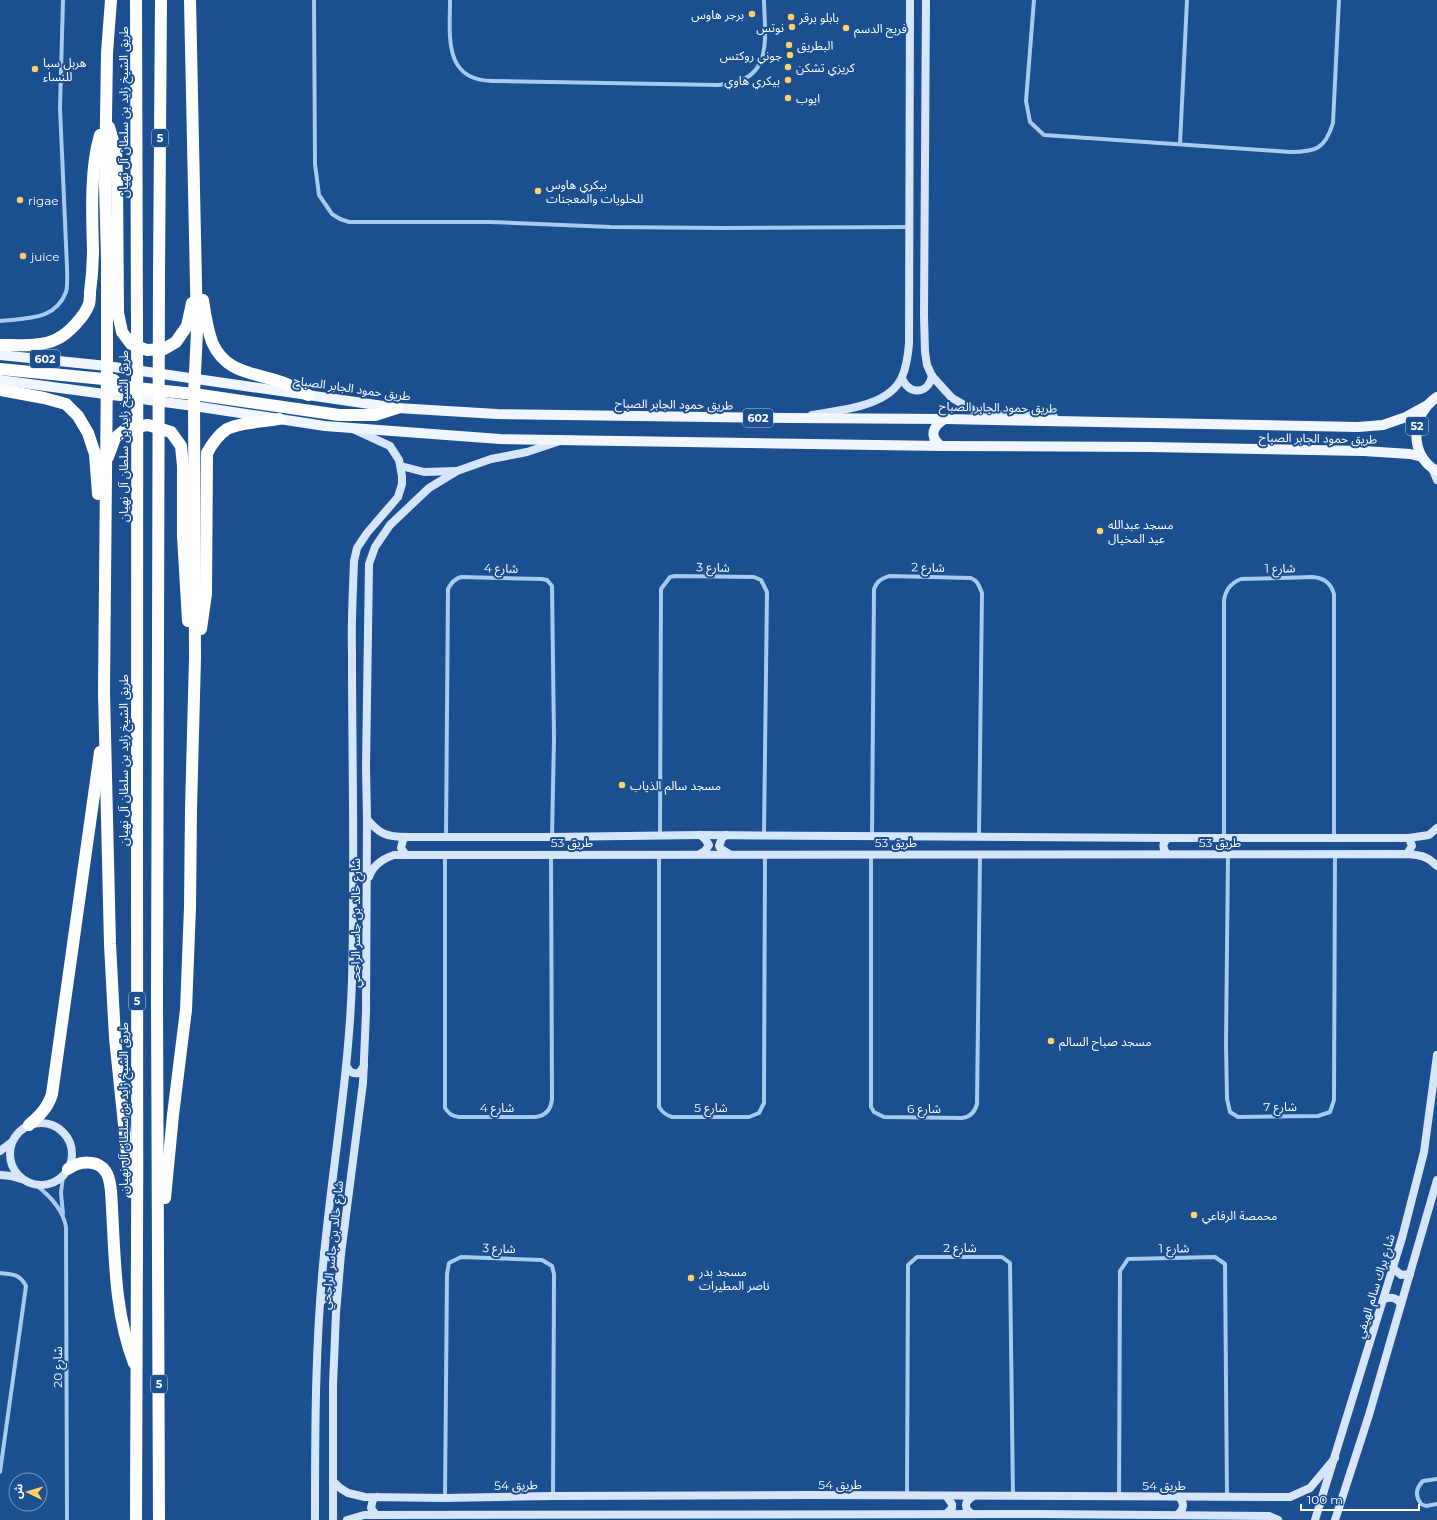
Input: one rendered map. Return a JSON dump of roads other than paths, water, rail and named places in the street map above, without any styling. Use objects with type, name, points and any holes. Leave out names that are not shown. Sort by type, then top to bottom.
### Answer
[{"type":"highway","points":[[111,0],[107,53],[105,185],[107,260],[104,584],[105,713],[110,944],[114,1038],[137,1249]]},
{"type":"highway","name":"طريق الشيخ زايد بن سلطان آل نهيان","points":[[136,0],[138,275],[136,1520]]},
{"type":"highway","name":"5","points":[[159,1520],[157,1008],[161,0]]},
{"type":"highway","points":[[159,1249],[186,1010],[190,907],[195,658],[194,379],[197,331],[190,0]]},
{"type":"highway","points":[[106,114],[116,151],[118,313],[122,332],[131,344],[147,350],[164,349],[176,342],[187,326],[196,280]]},
{"type":"highway","points":[[0,344],[36,344],[56,340],[67,332],[80,318],[89,304],[93,269],[94,176],[97,144],[106,114]]},
{"type":"highway","points":[[196,262],[207,326],[213,342],[220,354],[235,368],[289,385],[308,395]]},
{"type":"highway","points":[[0,369],[179,385],[194,379]]},
{"type":"highway","points":[[106,394],[112,389],[128,387],[194,394],[338,415],[375,415],[397,408]]},
{"type":"highway","points":[[0,390],[44,398],[66,404],[78,416],[88,433],[95,454],[104,584]]},
{"type":"highway","points":[[195,658],[201,632],[206,594],[207,453],[218,436],[228,429],[279,419]]},
{"type":"highway","points":[[105,464],[115,438],[127,428],[148,425],[171,432],[180,446],[183,466],[183,536],[186,599],[189,630],[195,658]]},
{"type":"highway","points":[[29,1125],[43,1112],[52,1094],[105,713]]},
{"type":"highway","points":[[66,1173],[80,1163],[91,1164],[103,1168],[109,1178],[121,1318],[126,1340],[137,1372]]},
{"type":"main road","name":"طريق حمود الجابر الصباح","points":[[0,355],[107,366],[397,408],[497,414],[945,419],[1358,427],[1383,425],[1406,417],[1426,406]]},
{"type":"main road","name":"طريق حمود الجابر الصباح","points":[[0,380],[194,406],[325,426],[500,439],[1356,451],[1410,454],[1422,458]]},
{"type":"main road","name":"52","points":[[1434,469],[1422,458],[1417,445],[1416,431],[1419,418],[1426,406],[1437,397]]},
{"type":"main road","points":[[941,446],[936,443],[933,432],[939,422],[945,419]]},
{"type":"street","points":[[0,321],[39,317],[56,308],[66,291],[67,267],[60,108],[63,0]]},
{"type":"street","points":[[314,0],[315,164],[319,195],[332,214],[340,219],[349,222],[490,222],[627,227],[909,227]]},
{"type":"street","points":[[450,0],[450,41],[452,54],[463,72],[475,79],[492,81],[718,85],[735,83],[744,79],[756,70],[760,63],[765,46],[764,0]]},
{"type":"street","points":[[790,418],[848,409],[867,404],[881,398],[894,388],[902,378],[908,360],[910,0]]},
{"type":"street","points":[[926,0],[925,352],[932,376],[952,398],[980,414],[1041,415],[1087,422]]},
{"type":"street","points":[[1034,0],[1026,101],[1030,122],[1044,135],[1290,152],[1313,150],[1323,144],[1329,136],[1333,123],[1339,0]]},
{"type":"street","points":[[1180,144],[1187,0]]},
{"type":"street","points":[[902,378],[910,389],[920,390],[928,385],[932,376]]},
{"type":"street","name":"شارع خالد بن جاسر الراجحي","points":[[315,1520],[316,1386],[320,1303],[324,1253],[347,1067],[352,973],[352,630],[354,561],[357,548],[367,532],[398,497],[402,484],[401,466],[396,454],[390,446],[351,428]]},
{"type":"street","name":"شارع خالد بن جاسر الراجحي","points":[[333,1520],[336,1313],[341,1254],[363,1083],[366,1012],[368,564],[375,547],[390,525],[429,488],[457,471],[491,459],[527,452],[560,441]]},
{"type":"street","points":[[401,466],[424,472],[457,471]]},
{"type":"street","name":"52","points":[[1434,469],[1437,480]]},
{"type":"street","name":"شارع 3","points":[[660,836],[661,589],[670,577],[675,576],[754,577],[761,580],[767,592],[764,835]]},
{"type":"street","name":"شارع 2","points":[[872,835],[874,589],[877,582],[889,576],[971,578],[976,580],[982,593],[980,836]]},
{"type":"street","name":"شارع 4","points":[[446,837],[448,589],[451,583],[457,578],[461,578],[542,579],[546,580],[552,586],[554,738],[552,837]]},
{"type":"street","name":"شارع 1","points":[[1224,838],[1224,608],[1226,591],[1232,583],[1241,579],[1313,578],[1322,579],[1327,582],[1333,589],[1334,594],[1334,838]]},
{"type":"street","points":[[352,630],[356,623],[360,622],[366,627],[368,634]]},
{"type":"street","name":"طريق 53","points":[[368,818],[374,828],[382,834],[394,837],[872,835],[1143,838],[1409,838],[1429,835],[1437,828]]},
{"type":"street","points":[[700,835],[709,845],[705,851],[700,854]]},
{"type":"street","points":[[726,835],[722,838],[719,846],[721,850],[729,854]]},
{"type":"street","points":[[406,837],[401,844],[401,848],[406,855]]},
{"type":"street","points":[[1143,838],[1148,846],[1144,854]]},
{"type":"street","points":[[1167,854],[1163,846],[1164,841],[1168,838]]},
{"type":"street","points":[[1408,854],[1412,846],[1409,838]]},
{"type":"street","name":"طريق 53","points":[[367,883],[372,869],[384,858],[394,855],[445,854],[1408,854],[1430,858],[1437,866]]},
{"type":"street","name":"شارع 4","points":[[445,854],[445,1108],[448,1113],[459,1117],[539,1117],[550,1108],[552,1099],[551,854]]},
{"type":"street","name":"شارع 5","points":[[659,854],[659,1107],[667,1116],[672,1117],[749,1117],[759,1113],[764,1103],[765,854]]},
{"type":"street","name":"شارع 6","points":[[871,854],[871,1107],[874,1112],[884,1117],[954,1118],[966,1117],[970,1115],[976,1108],[977,1104],[980,854]]},
{"type":"street","name":"شارع 7","points":[[1228,854],[1226,1098],[1230,1112],[1238,1117],[1245,1117],[1318,1116],[1330,1112],[1334,1100],[1335,854]]},
{"type":"street","name":"شارع براك سالم الهيفي","points":[[1315,1520],[1384,1299],[1424,1152],[1437,1055]]},
{"type":"street","points":[[347,1067],[350,1072],[354,1074],[358,1073],[364,1066]]},
{"type":"street","points":[[0,1151],[12,1142],[20,1131],[29,1125],[45,1123],[64,1133],[71,1148],[72,1159],[66,1173],[52,1184],[36,1185],[11,1176],[0,1175]]},
{"type":"street","points":[[12,1142],[10,1161],[14,1171],[21,1179]]},
{"type":"street","name":"شارع 20","points":[[66,1173],[61,1193],[67,1235],[67,1520]]},
{"type":"street","points":[[1335,1520],[1369,1415],[1437,1180]]},
{"type":"street","name":"شارع 20","points":[[36,1185],[52,1199],[63,1214]]},
{"type":"street","points":[[1430,1205],[1437,1196]]},
{"type":"street","points":[[324,1253],[329,1257],[334,1258],[341,1254]]},
{"type":"street","name":"شارع 3","points":[[445,1498],[446,1274],[450,1263],[461,1257],[542,1260],[552,1266],[554,1274],[553,1496]]},
{"type":"street","name":"شارع 2","points":[[907,1496],[908,1265],[917,1257],[1002,1257],[1010,1263],[1013,1497]]},
{"type":"street","name":"شارع 1","points":[[1118,1497],[1120,1271],[1128,1259],[1215,1258],[1226,1264],[1227,1496]]},
{"type":"street","points":[[1393,1268],[1401,1274],[1410,1274]]},
{"type":"street","points":[[0,1273],[17,1275],[23,1280],[26,1286],[0,1472]]},
{"type":"street","points":[[1384,1299],[1394,1297],[1399,1300],[1401,1304]]},
{"type":"street","points":[[320,1303],[323,1299],[331,1299],[336,1313]]},
{"type":"street","name":"طريق 54","points":[[333,1481],[348,1493],[365,1497],[1290,1497],[1310,1488],[1335,1458]]},
{"type":"street","points":[[1437,1479],[1423,1481],[1419,1485],[1417,1495],[1421,1504],[1426,1506],[1437,1504]]},
{"type":"street","points":[[376,1515],[371,1508],[373,1499],[377,1497]]},
{"type":"street","points":[[946,1514],[952,1508],[950,1500],[947,1497]]},
{"type":"street","points":[[972,1497],[968,1499],[966,1503],[968,1512],[972,1514]]},
{"type":"street","points":[[1177,1515],[1183,1509],[1183,1504],[1179,1497]]},
{"type":"street","points":[[347,1520],[364,1515],[604,1515],[658,1517],[972,1514],[1269,1516],[1278,1520]]},
{"type":"street","points":[[604,1515],[613,1520]]},
{"type":"place","name":"برجر هاوس","points":[[752,14]]},
{"type":"place","name":"بابلو برقر","points":[[791,17]]},
{"type":"place","name":"نوتس","points":[[792,27]]},
{"type":"place","name":"فريج الدسم","points":[[846,28]]},
{"type":"place","name":"البطريق","points":[[789,45]]},
{"type":"place","name":"جوني روكتس","points":[[790,55]]},
{"type":"place","name":"كريزي تشكن","points":[[788,67]]},
{"type":"place","name":"هربل سبا للنساء","points":[[35,69]]},
{"type":"place","name":"بيكري هاوي","points":[[788,80]]},
{"type":"place","name":"ايوب","points":[[788,98]]},
{"type":"place","name":"بيكري هاوس للحلويات والمعجنات","points":[[538,191]]},
{"type":"place","name":"rigae","points":[[20,200]]},
{"type":"place","name":"juice","points":[[23,256]]},
{"type":"place","name":"مسجد عبدالله عيد المخيال","points":[[1100,531]]},
{"type":"place","name":"مسجد سالم الذياب","points":[[622,785]]},
{"type":"place","name":"مسجد صباح السالم","points":[[1051,1041]]},
{"type":"place","name":"محمصة الرفاعي","points":[[1194,1215]]},
{"type":"place","name":"مسجد بدر ناصر المطيرات","points":[[691,1278]]}]
